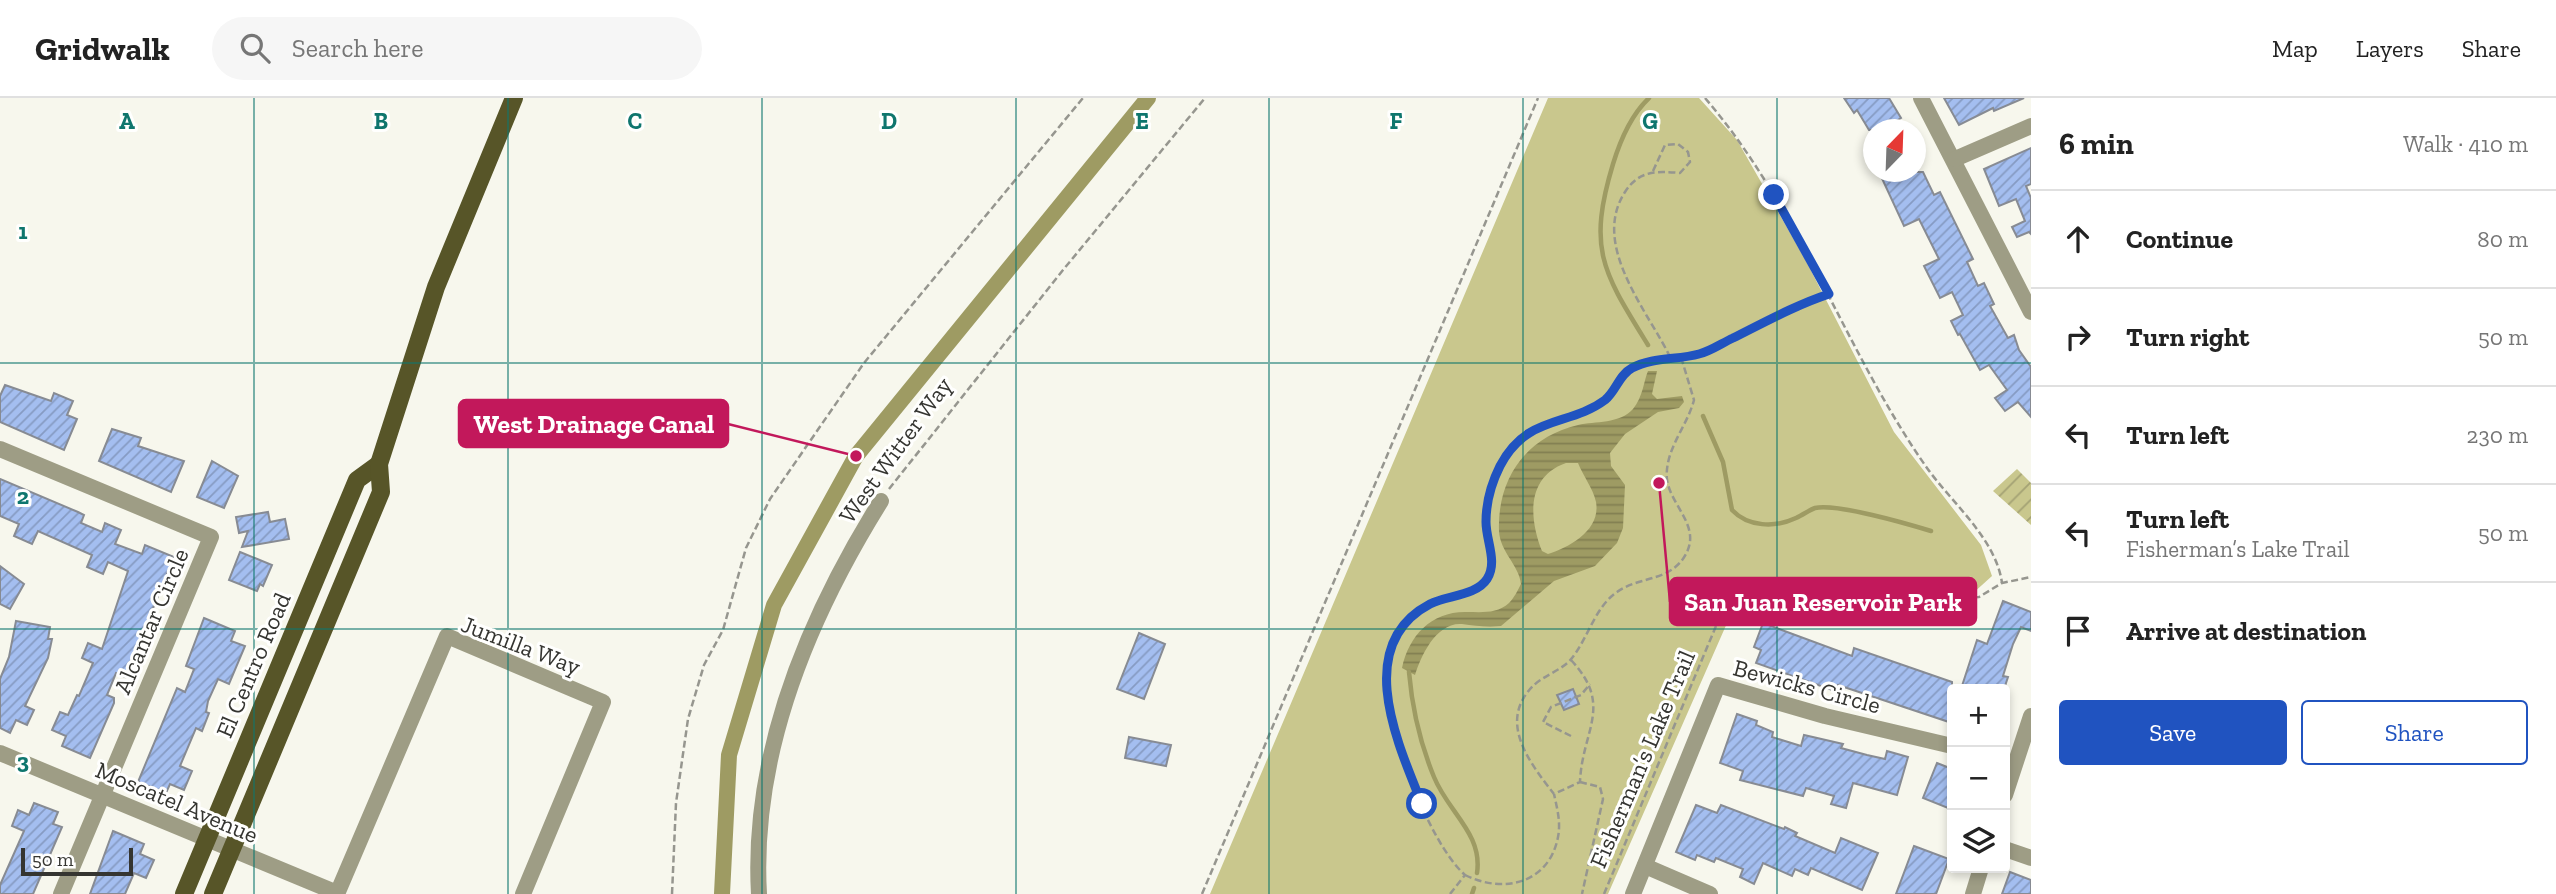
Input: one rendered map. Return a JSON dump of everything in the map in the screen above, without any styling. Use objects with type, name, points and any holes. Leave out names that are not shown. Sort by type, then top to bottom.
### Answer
[{"type":"main road","name":"El Centro Road","points":[[213,894],[381,492],[379,464],[436,287],[514,98]]},
{"type":"main road","name":"El Centro Road","points":[[184,894],[357,481],[379,464]]},
{"type":"street","points":[[1921,98],[1955,159],[2031,312]]},
{"type":"street","points":[[1955,159],[2031,126]]},
{"type":"street","name":"Alcantar Circle","points":[[0,449],[211,537],[61,894]]},
{"type":"street","name":"West Witter Way","points":[[759,894],[759,861],[770,761],[793,675],[854,544],[881,501]]},
{"type":"street","name":"Jumilla Way","points":[[337,894],[447,636],[603,702],[523,894]]},
{"type":"street","name":"Bewicks Circle","points":[[1644,866],[1718,685],[1825,716],[1947,745]]},
{"type":"street","points":[[2010,764],[2031,716]]},
{"type":"street","name":"Moscatel Avenue","points":[[0,752],[337,894]]},
{"type":"street","points":[[2010,851],[2031,858]]},
{"type":"street","points":[[1633,894],[1644,866],[1710,894]]},
{"type":"street","points":[[1973,894],[1979,873]]},
{"type":"path","points":[[672,894],[676,803],[688,719],[704,665],[723,630],[747,548],[770,499],[864,363],[1083,98]]},
{"type":"path","name":"West Witter Way","points":[[881,501],[1046,291],[1205,98]]},
{"type":"path","points":[[1202,894],[1538,98]]},
{"type":"path","points":[[1705,98],[1725,121],[1774,195],[1888,407],[1927,468],[1989,548],[2000,568],[2002,583],[2031,577]]},
{"type":"path","points":[[1653,171],[1665,145],[1678,144],[1688,152],[1690,162],[1680,173],[1653,171],[1632,181],[1618,202],[1616,245],[1624,272],[1671,359]]},
{"type":"path","points":[[1681,357],[1694,400],[1669,455],[1667,469],[1672,496],[1688,524],[1690,535],[1687,553],[1663,576],[1634,584],[1612,596],[1571,660],[1535,684],[1521,705],[1517,720],[1522,750],[1554,794],[1559,835],[1555,850],[1536,874],[1524,882],[1494,886],[1465,875],[1440,843],[1404,760],[1386,686],[1386,669],[1392,644],[1400,630],[1422,608],[1438,600],[1468,592],[1486,581],[1492,568],[1486,524],[1487,501],[1501,464],[1512,448],[1541,426],[1602,402],[1632,368],[1671,359],[1681,357],[1701,354],[1829,294]]},
{"type":"path","name":"Fisherman’s Lake Trail","points":[[1604,894],[1696,680],[1716,626],[1727,610],[1979,597],[2002,583]]},
{"type":"path","points":[[1571,660],[1590,684],[1595,710],[1581,758],[1580,782]]},
{"type":"path","points":[[1571,736],[1543,722],[1551,707],[1581,695],[1590,684]]},
{"type":"path","points":[[1554,794],[1580,782],[1600,788],[1603,799],[1582,894]]},
{"type":"path","points":[[1450,894],[1465,875]]},
{"type":"shaded area","points":[[1548,98],[1699,98],[1737,140],[1805,259],[1894,432],[1981,545],[1992,576],[1961,604],[1731,614],[1608,894],[1210,894]]},
{"type":"shaded area","points":[[1648,371],[1657,371],[1652,394],[1657,399],[1682,396],[1684,402],[1679,408],[1658,412],[1625,434],[1610,453],[1611,466],[1625,485],[1623,528],[1617,543],[1595,566],[1554,581],[1501,626],[1462,624],[1445,628],[1431,642],[1415,675],[1402,668],[1410,645],[1424,627],[1454,613],[1489,612],[1499,609],[1509,603],[1521,584],[1500,539],[1499,531],[1503,494],[1518,463],[1543,439],[1560,431],[1578,425],[1614,420],[1628,414],[1639,399]],"holes":[[[1566,463],[1578,463],[1596,502],[1594,521],[1574,542],[1548,554],[1542,551],[1535,525],[1533,512],[1537,488],[1553,469]]]},
{"type":"shaded area","points":[[2017,469],[2031,483],[2031,525],[1993,491]]},
{"type":"building","points":[[1844,98],[1889,98],[1901,118],[1863,120],[1857,110],[1854,113]]},
{"type":"building","points":[[1944,98],[2024,98],[1994,111],[1993,108],[1959,125]]},
{"type":"building","points":[[2031,148],[2031,184],[2026,186],[2031,198],[2031,234],[2029,232],[2017,237],[2012,227],[2025,221],[2016,199],[1999,206],[1984,169]]},
{"type":"building","points":[[1926,178],[1934,195],[1940,192],[1973,259],[1967,262],[1978,286],[1984,283],[1994,304],[1990,306],[2008,338],[2014,335],[2019,350],[2031,367],[2031,417],[2018,402],[2005,411],[1995,398],[2007,390],[1989,365],[1980,370],[1960,334],[1958,335],[1951,321],[1963,315],[1952,292],[1940,298],[1924,266],[1939,259],[1919,219],[1904,226],[1884,182],[1926,182]]},
{"type":"building","points":[[5,385],[51,401],[54,393],[73,401],[67,415],[77,419],[64,450],[0,422],[0,396]]},
{"type":"building","points":[[112,429],[141,438],[138,446],[184,461],[171,492],[99,461]]},
{"type":"building","points":[[212,461],[238,476],[224,508],[197,497]]},
{"type":"building","points":[[0,479],[84,515],[81,523],[102,532],[105,523],[121,530],[115,544],[142,554],[145,545],[174,557],[125,677],[116,673],[107,695],[114,698],[114,703],[90,758],[62,746],[66,736],[52,730],[60,712],[68,715],[93,663],[82,658],[88,643],[102,649],[128,571],[108,562],[103,574],[87,567],[92,555],[38,531],[32,544],[14,536],[19,524],[0,516]]},
{"type":"building","points":[[268,512],[270,522],[285,519],[289,539],[242,547],[248,531],[239,533],[236,517]]},
{"type":"building","points":[[240,552],[272,565],[263,586],[260,584],[257,591],[229,580]]},
{"type":"building","points":[[0,566],[24,584],[10,609],[0,604]]},
{"type":"building","points":[[2003,601],[2031,612],[2031,631],[2021,627],[2013,644],[2003,676],[2008,677],[2006,684],[1963,684],[1977,640],[1987,644]]},
{"type":"building","points":[[204,618],[235,631],[231,641],[245,646],[229,684],[218,679],[208,701],[206,712],[209,713],[202,731],[196,728],[180,766],[192,771],[184,790],[170,784],[166,793],[138,782],[177,688],[185,692],[194,669],[186,666]]},
{"type":"building","points":[[16,621],[50,627],[48,639],[52,639],[48,658],[25,706],[34,710],[27,725],[16,720],[10,733],[0,728],[0,679],[9,657]]},
{"type":"building","points":[[1763,623],[1852,656],[1854,648],[1952,682],[1947,684],[1947,721],[1838,685],[1835,691],[1756,663],[1761,650],[1754,647]]},
{"type":"building","points":[[1139,633],[1165,644],[1144,699],[1117,689]]},
{"type":"building","points":[[1573,689],[1579,704],[1564,710],[1557,695]]},
{"type":"building","points":[[1737,714],[1757,721],[1756,725],[1773,732],[1772,737],[1801,746],[1804,735],[1843,744],[1841,748],[1885,759],[1887,751],[1908,757],[1897,795],[1853,783],[1846,808],[1831,804],[1834,796],[1806,788],[1803,796],[1740,780],[1743,771],[1720,763]]},
{"type":"building","points":[[1129,737],[1171,745],[1166,766],[1125,758]]},
{"type":"building","points":[[1937,763],[1947,767],[1947,808],[1923,798]]},
{"type":"building","points":[[34,803],[58,812],[53,824],[62,827],[33,894],[0,894],[0,885],[24,831],[12,826],[18,810],[29,815]]},
{"type":"building","points":[[1696,805],[1717,813],[1721,805],[1784,829],[1785,827],[1797,833],[1795,836],[1835,853],[1841,838],[1878,853],[1862,890],[1811,868],[1808,875],[1795,869],[1792,876],[1763,863],[1754,884],[1740,877],[1743,869],[1716,858],[1714,862],[1697,855],[1695,860],[1676,852]]},
{"type":"building","points":[[113,831],[144,844],[140,854],[154,860],[146,878],[134,873],[125,894],[90,894]]},
{"type":"building","points":[[1914,846],[1947,858],[1936,894],[1896,894]]},
{"type":"building","points":[[2010,872],[2031,880],[2031,894],[2002,894]]},
{"type":"waterway","points":[[722,894],[729,755],[774,605],[856,456],[1148,98]]},
{"type":"waterway","points":[[1648,345],[1610,278],[1601,240],[1601,218],[1605,193],[1623,137],[1649,98]]},
{"type":"waterway","points":[[1703,416],[1723,462],[1732,510],[1738,516],[1754,523],[1771,524],[1788,521],[1815,508],[1839,508],[1931,531]]},
{"type":"waterway","points":[[1409,672],[1425,751],[1440,790],[1475,846],[1477,873]]},
{"type":"waterway","points":[[1472,894],[1474,888]]},
{"type":"place","name":"West Drainage Canal","points":[[856,456]]},
{"type":"place","name":"San Juan Reservoir Park","points":[[1659,483]]},
{"type":"route","points":[[1422,804],[1404,760],[1386,686],[1388,657],[1400,630],[1422,608],[1438,600],[1468,592],[1486,581],[1492,568],[1486,524],[1487,501],[1501,464],[1512,448],[1527,435],[1541,426],[1602,402],[1611,395],[1624,374],[1632,368],[1701,354],[1810,300],[1829,294],[1774,195]]}]
